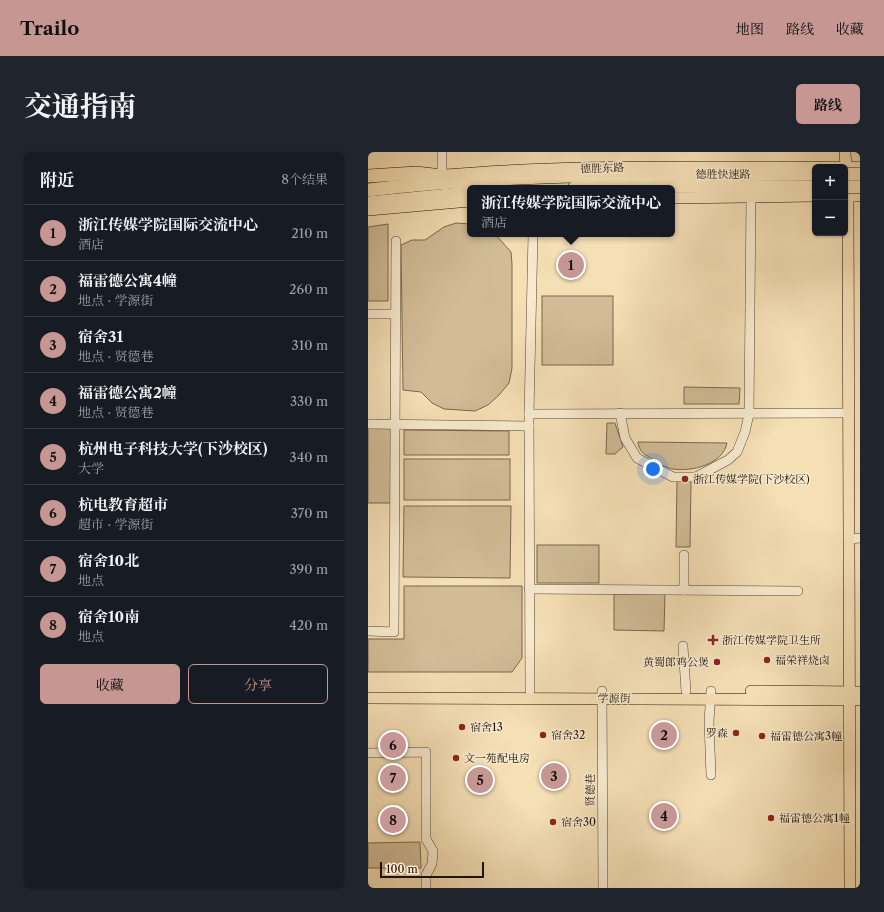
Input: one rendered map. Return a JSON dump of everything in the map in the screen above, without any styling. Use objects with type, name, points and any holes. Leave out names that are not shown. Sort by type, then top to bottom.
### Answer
[{"type":"highway","points":[[848,171],[860,174]]},
{"type":"highway","points":[[368,176],[416,173],[442,176]]},
{"type":"highway","name":"德胜快速路","points":[[368,190],[470,180],[557,176],[655,174],[812,174]]},
{"type":"highway","name":"德胜快速路","points":[[675,186],[812,187]]},
{"type":"highway","points":[[848,192],[860,187]]},
{"type":"highway","points":[[368,202],[467,193]]},
{"type":"main road","points":[[845,152],[846,164]]},
{"type":"main road","name":"德胜东路","points":[[368,183],[442,176],[556,169],[653,166],[812,169]]},
{"type":"main road","name":"德胜东路","points":[[848,169],[860,166]]},
{"type":"main road","points":[[848,193],[860,196]]},
{"type":"main road","points":[[675,198],[812,196]]},
{"type":"main road","points":[[846,200],[849,413],[855,538],[855,696],[850,888]]},
{"type":"main road","points":[[368,210],[467,201]]},
{"type":"main road","name":"学源街","points":[[368,691],[530,691],[602,695],[686,692],[710,695]]},
{"type":"main road","name":"学源街","points":[[368,698],[602,695],[855,696]]},
{"type":"street","points":[[442,152],[442,176]]},
{"type":"street","points":[[620,413],[625,438],[637,458],[673,477],[696,477],[728,460],[737,452],[745,432],[749,414],[751,197]]},
{"type":"street","points":[[530,691],[529,414],[533,237]]},
{"type":"street","points":[[368,631],[394,632],[396,241]]},
{"type":"street","points":[[368,314],[396,314]]},
{"type":"street","points":[[529,414],[849,413]]},
{"type":"street","points":[[368,424],[529,426]]},
{"type":"street","points":[[684,555],[684,590]]},
{"type":"street","points":[[529,589],[798,591]]},
{"type":"street","points":[[684,646],[686,692]]},
{"type":"street","name":"贤德巷","points":[[602,695],[603,888]]},
{"type":"street","points":[[710,695],[711,775]]},
{"type":"street","points":[[368,753],[426,752],[426,839],[433,851],[432,864],[426,875],[426,888]]},
{"type":"shaded area","points":[[456,223],[467,224],[467,237],[498,237],[511,252],[512,368],[509,383],[488,405],[475,411],[444,409],[432,403],[421,392],[403,390],[401,245],[412,240],[425,240],[444,227]]},
{"type":"shaded area","points":[[388,224],[388,301],[368,301],[368,227]]},
{"type":"shaded area","points":[[542,296],[613,296],[613,365],[542,365]]},
{"type":"shaded area","points":[[684,387],[740,388],[739,404],[684,404]]},
{"type":"shaded area","points":[[607,423],[615,423],[623,447],[615,454],[606,454]]},
{"type":"shaded area","points":[[368,424],[396,424],[395,503],[368,503]]},
{"type":"shaded area","points":[[404,430],[509,431],[509,455],[404,455]]},
{"type":"shaded area","points":[[638,442],[727,443],[720,456],[713,461],[697,468],[681,470],[668,468],[645,454],[641,451]]},
{"type":"shaded area","points":[[404,459],[510,459],[510,500],[404,500]]},
{"type":"shaded area","points":[[677,481],[691,481],[690,547],[676,547]]},
{"type":"shaded area","points":[[404,506],[511,506],[510,578],[403,577]]},
{"type":"shaded area","points":[[537,545],[599,545],[599,583],[537,583]]},
{"type":"shaded area","points":[[404,586],[522,586],[522,658],[512,672],[368,672],[368,639],[404,639]]},
{"type":"shaded area","points":[[614,594],[665,594],[664,631],[614,630]]},
{"type":"shaded area","points":[[420,842],[421,868],[368,868],[368,843]]},
{"type":"place","name":"浙江传媒学院国际交流中心","points":[[571,265]]},
{"type":"place","name":"浙江传媒学院(下沙校区)","points":[[685,479]]},
{"type":"place","name":"浙江传媒学院卫生所","points":[[713,640]]},
{"type":"place","name":"福荣祥烧卤","points":[[767,660]]},
{"type":"place","name":"黄蜀郎鸡公煲","points":[[717,662]]},
{"type":"place","name":"宿舍13","points":[[462,727]]},
{"type":"place","name":"罗森","points":[[736,733]]},
{"type":"place","name":"宿舍32","points":[[543,735]]},
{"type":"place","name":"福雷德公寓4幢","points":[[664,735]]},
{"type":"place","name":"福雷德公寓3幢","points":[[762,736]]},
{"type":"place","name":"杭电教育超市","points":[[393,745]]},
{"type":"place","name":"文一苑配电房","points":[[456,758]]},
{"type":"place","name":"宿舍31","points":[[554,776]]},
{"type":"place","name":"宿舍10北","points":[[393,778]]},
{"type":"place","name":"杭州电子科技大学(下沙校区)","points":[[480,780]]},
{"type":"place","name":"福雷德公寓2幢","points":[[664,816]]},
{"type":"place","name":"福雷德公寓1幢","points":[[771,818]]},
{"type":"place","name":"宿舍10南","points":[[393,820]]},
{"type":"place","name":"宿舍30","points":[[553,822]]}]
